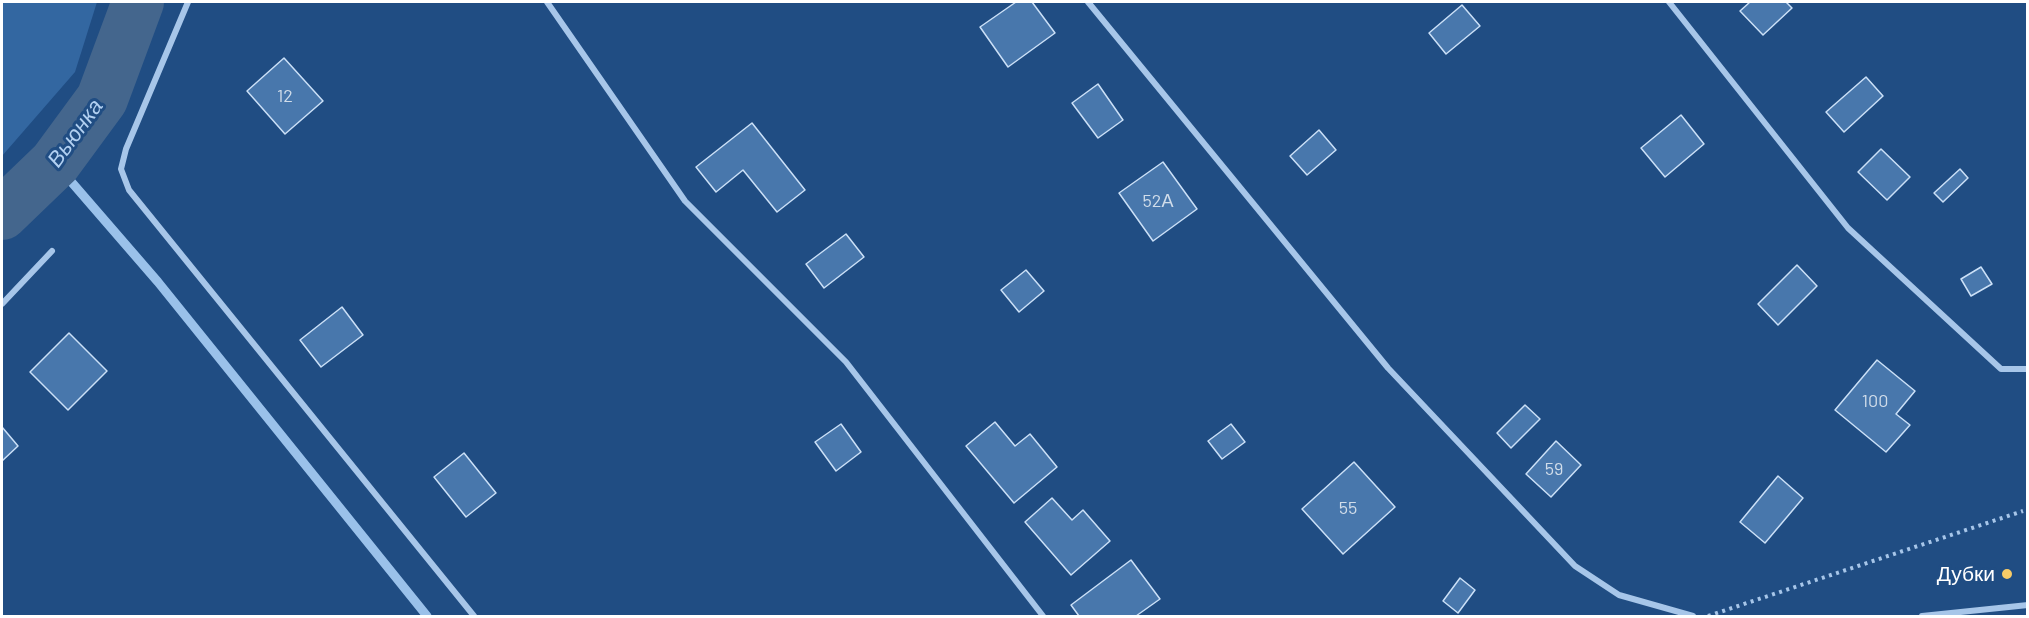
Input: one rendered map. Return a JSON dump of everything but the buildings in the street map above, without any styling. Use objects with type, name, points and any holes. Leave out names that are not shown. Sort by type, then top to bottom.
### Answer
[{"type":"street","points":[[188,2],[126,149],[121,169],[129,190],[474,616]]},
{"type":"street","points":[[547,2],[685,201],[846,362],[1042,616]]},
{"type":"street","points":[[1088,2],[1388,368],[1575,566],[1619,595],[1693,616]]},
{"type":"street","points":[[1669,2],[1848,228],[2001,369],[2028,369]]},
{"type":"street","points":[[2,304],[52,251]]},
{"type":"street","points":[[1923,616],[2028,605]]},
{"type":"path","points":[[1708,616],[2023,511]]},
{"type":"shaded area","points":[[2,2],[97,2],[75,72],[2,156]]},
{"type":"waterway","name":"Вьюнка","points":[[2,214],[55,163],[102,99],[138,2]]},
{"type":"waterway","points":[[55,163],[158,282],[427,616]]},
{"type":"place","name":"Дубки","points":[[2007,574]]}]
